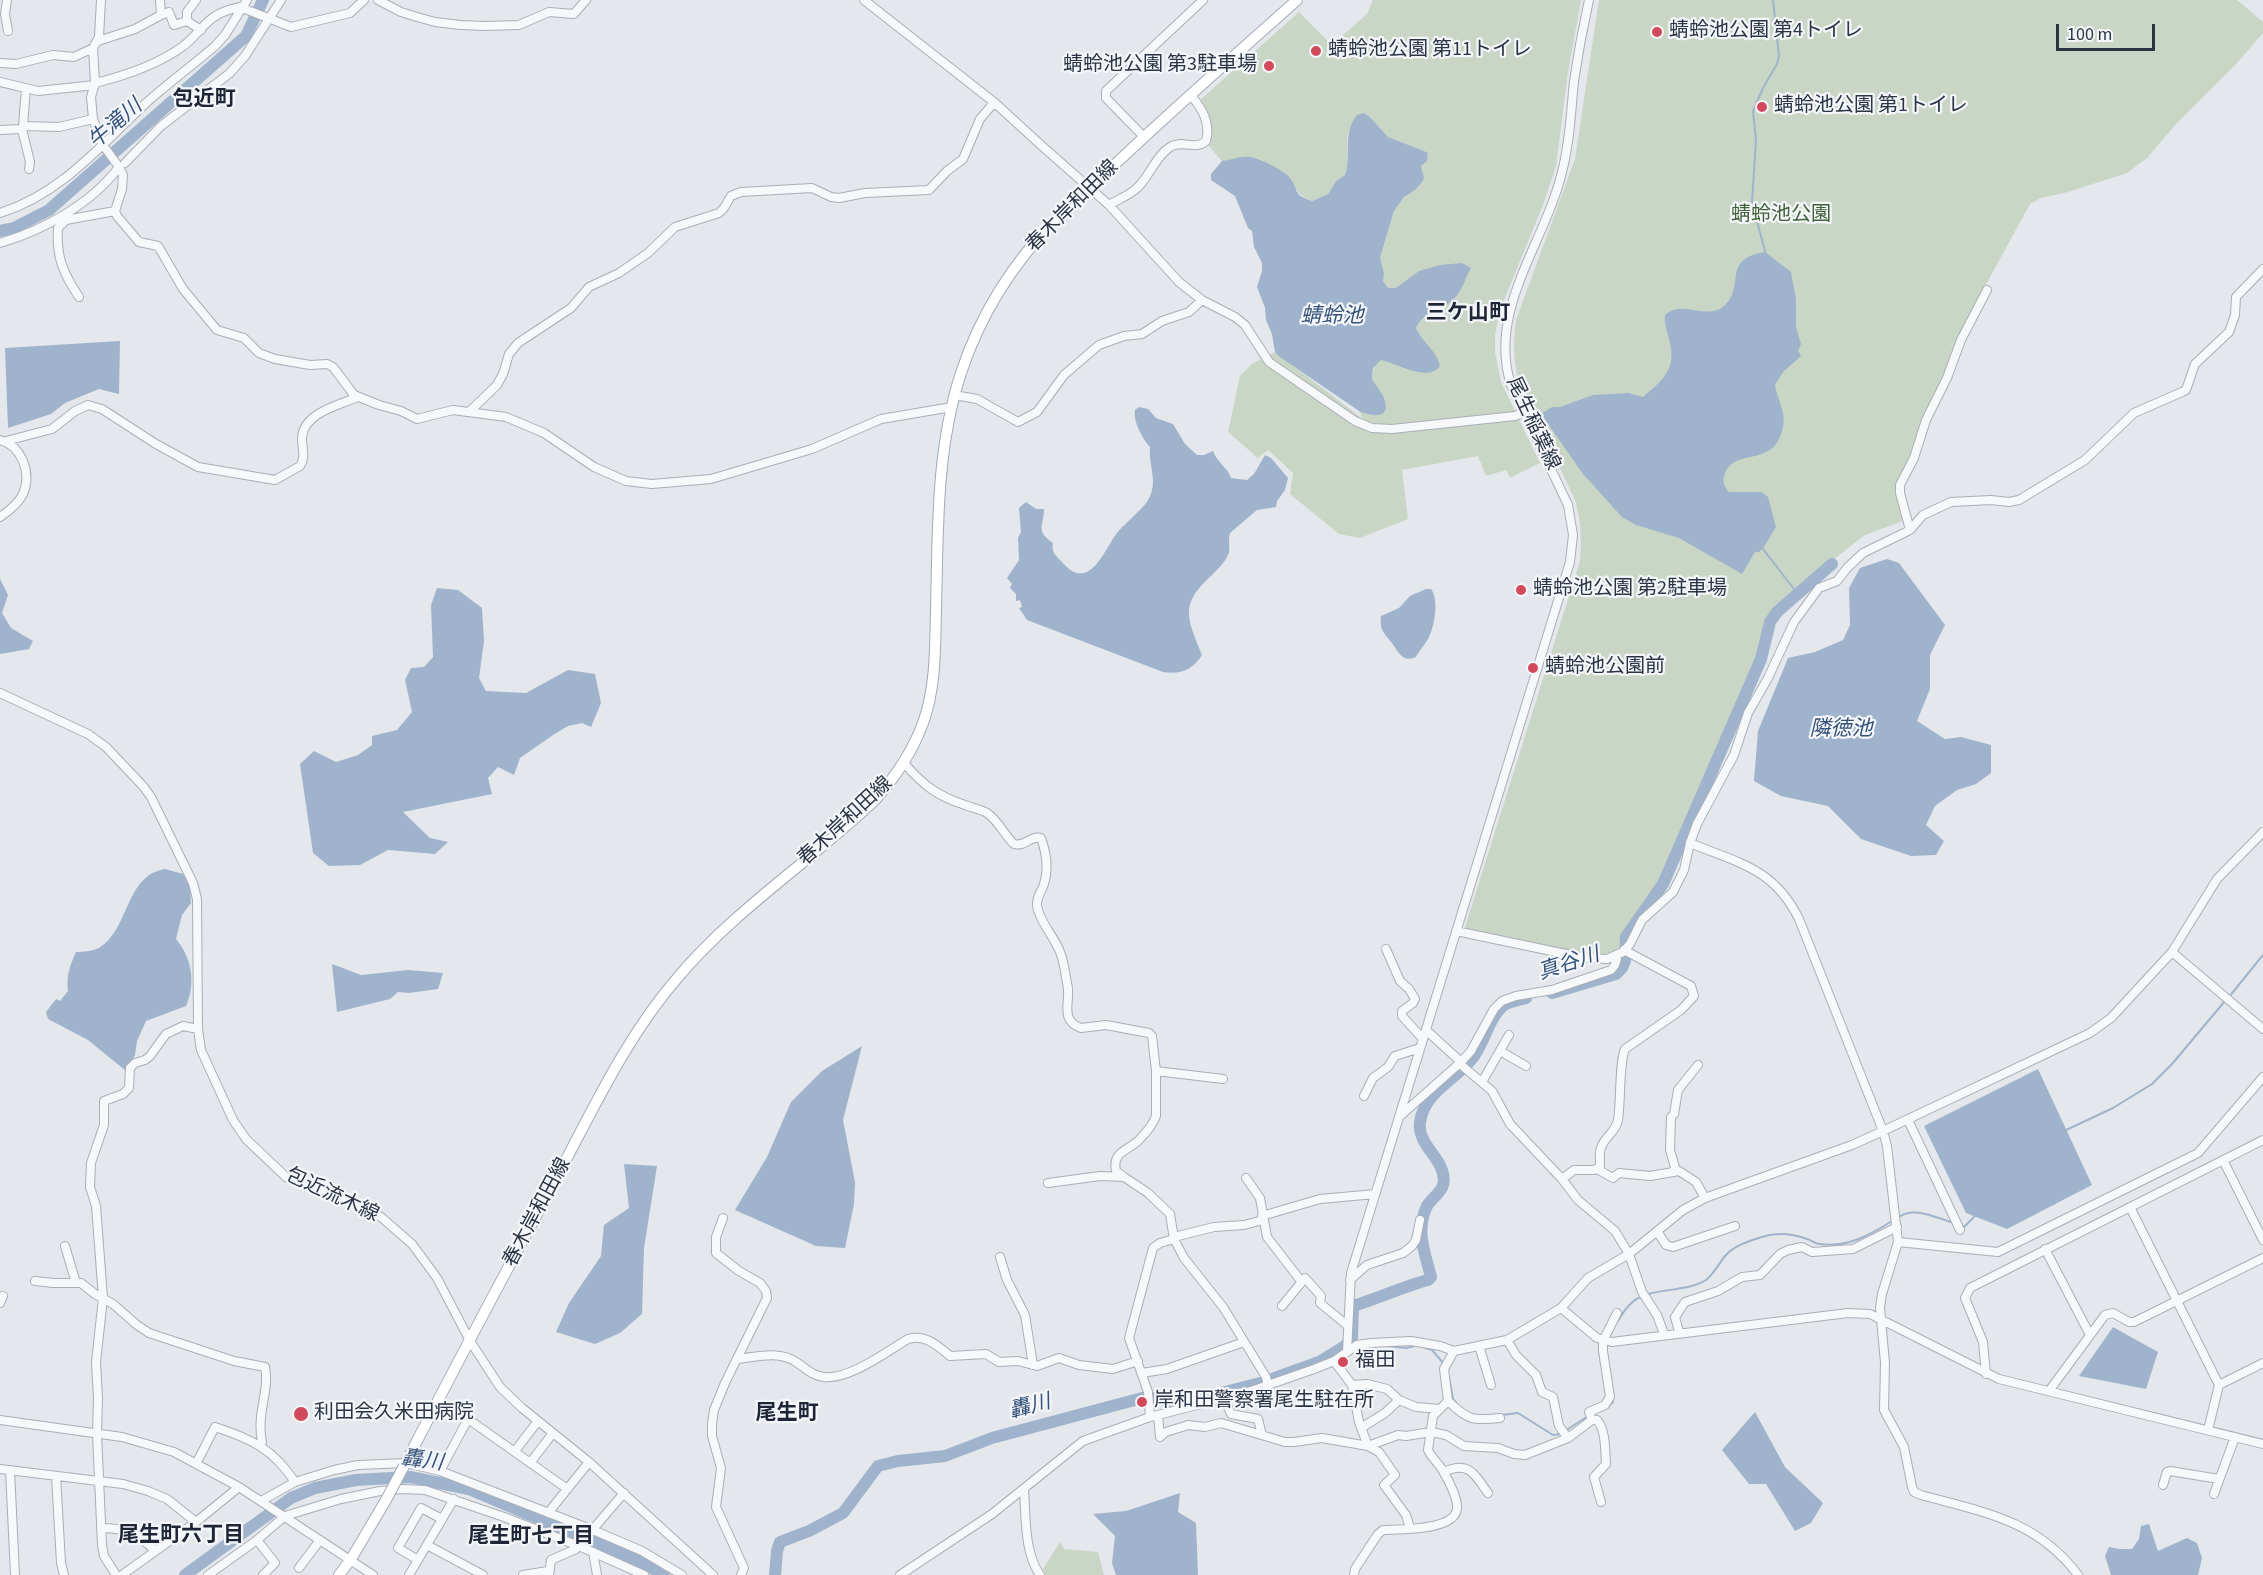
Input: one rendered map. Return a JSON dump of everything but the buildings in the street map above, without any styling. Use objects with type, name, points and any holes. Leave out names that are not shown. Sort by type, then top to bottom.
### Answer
[{"type":"main road","name":"春木岸和田線","points":[[339,1575],[386,1500],[572,1148],[646,1019],[679,975],[729,927],[856,819],[882,792],[904,763],[924,721],[934,672],[940,492],[942,461],[951,408],[972,343],[1003,286],[1037,239],[1089,188],[1297,0]]},
{"type":"street","points":[[7,0],[5,14],[8,31]]},
{"type":"street","points":[[102,0],[96,44],[95,84],[91,97],[93,118],[104,147],[120,164],[123,175],[122,189],[115,211],[117,216],[139,242],[158,246],[183,289],[217,330],[244,338],[260,353],[275,359],[310,365],[327,364],[333,367],[358,397],[401,411],[417,419],[453,411],[470,411],[506,417],[544,433],[594,466],[626,481],[652,484],[711,478],[812,449],[881,419],[951,408]]},
{"type":"street","points":[[160,0],[161,15]]},
{"type":"street","points":[[187,21],[187,12],[196,0]]},
{"type":"street","points":[[0,243],[35,230],[76,206],[106,183],[120,164],[161,126],[230,73],[245,56],[281,0]]},
{"type":"street","points":[[0,82],[38,91],[95,84],[112,80],[164,58],[183,47],[216,15],[245,5],[291,27],[350,12],[364,0]]},
{"type":"street","points":[[378,0],[400,12],[435,22],[485,26],[523,24],[549,12],[574,14],[586,0]]},
{"type":"street","points":[[864,0],[995,103],[1108,205],[1179,282],[1202,300],[1235,317],[1245,326],[1269,362],[1355,421],[1372,428],[1404,428],[1515,416],[1524,413]]},
{"type":"street","points":[[1144,137],[1106,98],[1106,91],[1203,0]]},
{"type":"street","name":"尾生稲葉線","points":[[1348,1346],[1350,1280],[1398,1117],[1570,562],[1573,535],[1571,514],[1511,385],[1506,365],[1506,327],[1510,309],[1562,173],[1577,62],[1589,0]]},
{"type":"street","points":[[0,213],[31,201],[47,191],[72,174],[104,147],[160,91],[215,46],[245,5]]},
{"type":"street","points":[[0,63],[16,64],[53,55],[74,57],[96,44],[135,29],[169,12],[174,25],[187,21],[201,30]]},
{"type":"street","points":[[26,88],[22,127],[30,162],[29,169]]},
{"type":"street","points":[[1108,205],[1137,188],[1161,155],[1170,147],[1176,144],[1198,146],[1206,141],[1208,134],[1205,116],[1191,95]]},
{"type":"street","points":[[470,411],[496,385],[503,374],[509,354],[518,343],[570,308],[589,287],[619,273],[648,253],[675,226],[719,213],[731,196],[741,192],[812,188],[831,197],[840,198],[865,193],[929,190],[947,171],[963,159],[980,119],[992,105]]},
{"type":"street","points":[[0,130],[22,127],[59,127],[93,118]]},
{"type":"street","points":[[79,297],[61,267],[57,250],[58,228],[66,220],[115,211]]},
{"type":"street","points":[[1398,1117],[1461,1063],[1471,1051],[1494,1009],[1502,1001],[1516,996],[1552,990],[1611,970],[1615,965],[1642,920],[1673,892],[1680,881],[1697,824],[1734,755],[1748,712],[1768,678],[1794,622],[1819,588],[1837,581],[1851,563],[1863,553],[1910,530],[1923,514],[1952,502],[2019,500],[2085,460],[2134,413],[2186,390],[2195,364],[2229,332],[2235,315],[2236,297],[2263,269]]},
{"type":"street","points":[[1910,530],[1900,485],[1914,458],[1926,420],[1947,378],[1961,340],[1987,290]]},
{"type":"street","points":[[954,396],[977,399],[1018,422],[1037,412],[1064,375],[1099,345],[1125,336],[1142,334],[1162,321],[1189,312],[1202,300]]},
{"type":"street","points":[[3,441],[52,429],[75,411],[88,405],[95,406],[198,467],[275,480],[302,463],[304,457],[302,437],[309,421],[315,416],[358,397]]},
{"type":"street","points":[[0,517],[20,499],[26,478],[23,461],[13,446],[3,441]]},
{"type":"street","name":"包近流木線","points":[[0,693],[88,734],[106,747],[151,797],[194,883],[197,899],[198,1029],[203,1057],[233,1120],[246,1139],[286,1177],[350,1201],[381,1217],[412,1244],[437,1278],[470,1341],[500,1387],[589,1462],[713,1575]]},
{"type":"street","points":[[904,763],[919,781],[930,789],[946,798],[986,812],[1000,825],[1014,844],[1018,845],[1033,838],[1041,838],[1046,856],[1046,870],[1044,886],[1037,900],[1037,906],[1062,957],[1063,972],[1068,986],[1066,1013],[1068,1018],[1081,1028],[1106,1025],[1149,1033],[1154,1044],[1156,1071],[1154,1123],[1136,1143],[1119,1153],[1116,1160],[1116,1171],[1148,1193],[1170,1214],[1174,1238],[1184,1258],[1223,1307],[1266,1377],[1268,1385]]},
{"type":"street","points":[[900,1575],[915,1571],[1024,1490],[1083,1441],[1154,1416],[1268,1385],[1334,1361],[1348,1346],[1402,1341],[1440,1346],[1454,1351],[1507,1340],[1561,1308],[1588,1278],[1629,1254],[1683,1210],[1705,1198],[1852,1145],[2102,1025],[2172,952],[2217,879],[2263,832]]},
{"type":"street","points":[[1690,843],[1755,869],[1784,893],[1793,907],[1883,1131],[1898,1242],[1882,1294],[1881,1319],[1885,1363],[1884,1410],[1904,1447],[1914,1492],[1992,1514],[2026,1528],[2060,1553],[2078,1575]]},
{"type":"street","points":[[1456,931],[1598,960],[1607,959],[1621,952]]},
{"type":"street","points":[[1364,1096],[1373,1078],[1388,1067],[1395,1056],[1421,1044],[1402,1016],[1402,1011],[1413,1003],[1414,994],[1400,981],[1386,949]]},
{"type":"street","points":[[1597,1169],[1600,1167],[1601,1146],[1616,1129],[1618,1122],[1625,1049],[1681,1010],[1694,996],[1691,986],[1621,952]]},
{"type":"street","points":[[2172,952],[2263,1029]]},
{"type":"street","points":[[116,1575],[104,1556],[101,1527],[96,1434],[98,1398],[96,1362],[103,1298],[96,1206],[90,1187],[91,1163],[104,1125],[104,1101],[123,1094],[129,1088],[130,1068],[150,1056],[166,1034],[183,1026],[198,1029]]},
{"type":"street","points":[[1426,1030],[1492,1091],[1510,1124],[1562,1179],[1578,1200],[1609,1224],[1629,1254],[1642,1292],[1657,1315],[1664,1334]]},
{"type":"street","points":[[1482,1082],[1509,1035]]},
{"type":"street","points":[[1500,1051],[1526,1066]]},
{"type":"street","points":[[1676,1171],[1670,1150],[1671,1117],[1674,1114],[1678,1090],[1698,1065]]},
{"type":"street","points":[[1156,1071],[1223,1078]]},
{"type":"street","points":[[1898,1242],[1998,1252],[2198,1153],[2263,1077]]},
{"type":"street","points":[[1908,1120],[1960,1230]]},
{"type":"street","points":[[1986,1374],[1983,1342],[1965,1298],[1966,1291],[1977,1283],[2263,1140]]},
{"type":"street","points":[[2223,1160],[2263,1240]]},
{"type":"street","points":[[1562,1179],[1574,1170],[1597,1169],[1613,1178],[1619,1173],[1650,1176],[1679,1171],[1696,1182],[1705,1198]]},
{"type":"street","points":[[1048,1183],[1100,1176],[1124,1177]]},
{"type":"street","points":[[1246,1178],[1260,1198],[1267,1237],[1301,1281]]},
{"type":"street","points":[[1375,1194],[1320,1199],[1244,1225],[1215,1227],[1160,1243],[1153,1248],[1130,1338],[1160,1437],[1166,1432],[1188,1425],[1205,1427],[1221,1423],[1285,1442],[1322,1438],[1368,1446],[1379,1452],[1395,1475],[1384,1485],[1406,1515],[1410,1528]]},
{"type":"street","points":[[2130,1207],[2220,1384],[2208,1430]]},
{"type":"street","points":[[723,1218],[716,1237],[716,1253],[739,1271],[760,1283],[766,1291],[767,1298],[714,1410],[712,1436],[721,1468],[716,1507],[744,1568],[741,1575]]},
{"type":"street","points":[[1350,1280],[1367,1266],[1403,1253],[1412,1246],[1416,1240],[1420,1220]]},
{"type":"street","points":[[1657,1232],[1666,1245],[1673,1247],[1735,1226]]},
{"type":"street","points":[[1679,1332],[1675,1317],[1685,1302],[1718,1291],[1742,1277],[1760,1275],[1780,1254],[1796,1247],[1812,1252],[1852,1249],[1897,1227]]},
{"type":"street","points":[[65,1246],[65,1261],[76,1283]]},
{"type":"street","points":[[2045,1249],[2090,1335]]},
{"type":"street","points":[[1000,1257],[1007,1280],[1025,1315],[1033,1365]]},
{"type":"street","points":[[2049,1391],[2105,1315],[2113,1313],[2129,1322],[2134,1322],[2263,1258]]},
{"type":"street","points":[[1282,1306],[1305,1278],[1321,1296],[1320,1303],[1348,1326]]},
{"type":"street","points":[[35,1281],[81,1283],[149,1333],[234,1361],[265,1367],[268,1379],[259,1419],[262,1442],[260,1445]]},
{"type":"street","points":[[1561,1308],[1589,1332],[1603,1341],[1612,1342],[1848,1313],[1870,1314],[1999,1379],[2263,1444]]},
{"type":"street","points":[[1592,1420],[1589,1412],[1605,1405],[1610,1397],[1603,1341],[1617,1313]]},
{"type":"street","points":[[737,1359],[779,1355],[796,1362],[814,1375],[833,1378],[858,1369],[915,1336],[937,1344],[950,1356],[986,1354],[999,1362],[1018,1361],[1037,1366],[1059,1358],[1079,1365],[1113,1369],[1138,1361]]},
{"type":"street","points":[[1507,1340],[1516,1354],[1536,1375],[1542,1392],[1553,1397],[1559,1426],[1568,1438]]},
{"type":"street","points":[[1142,1373],[1167,1369],[1244,1342]]},
{"type":"street","points":[[1479,1346],[1491,1385]]},
{"type":"street","points":[[1454,1351],[1444,1369],[1448,1401],[1470,1419],[1500,1418]]},
{"type":"street","points":[[1334,1361],[1352,1384],[1361,1428],[1368,1446]]},
{"type":"street","points":[[2220,1384],[2263,1363]]},
{"type":"street","points":[[1352,1384],[1367,1384],[1387,1389],[1399,1400],[1416,1407],[1440,1409]]},
{"type":"street","points":[[1224,1398],[1231,1414],[1257,1419],[1262,1435]]},
{"type":"street","points":[[1361,1428],[1385,1413],[1399,1400]]},
{"type":"street","points":[[1354,1575],[1355,1569],[1383,1530],[1437,1526],[1456,1513],[1457,1508],[1444,1472],[1428,1450],[1433,1416],[1448,1401]]},
{"type":"street","points":[[440,1471],[468,1419],[566,1488]]},
{"type":"street","points":[[0,1420],[150,1444],[197,1462],[284,1515],[373,1575]]},
{"type":"street","points":[[1368,1446],[1398,1435],[1431,1432],[1446,1435],[1464,1446],[1498,1448],[1525,1455],[1568,1438],[1592,1420],[1598,1420],[1606,1464],[1594,1477],[1601,1502]]},
{"type":"street","points":[[514,1451],[538,1421]]},
{"type":"street","points":[[197,1462],[215,1427],[260,1445],[295,1482]]},
{"type":"street","points":[[530,1463],[553,1433]]},
{"type":"street","points":[[2214,1494],[2235,1437]]},
{"type":"street","points":[[548,1513],[589,1462]]},
{"type":"street","points":[[261,1501],[295,1482],[334,1470],[405,1464],[440,1471],[593,1530],[642,1551],[682,1575]]},
{"type":"street","points":[[1444,1472],[1458,1467],[1470,1469],[1488,1493]]},
{"type":"street","points":[[0,1469],[123,1484],[167,1499],[196,1522]]},
{"type":"street","points":[[10,1470],[15,1575]]},
{"type":"street","points":[[2163,1485],[2167,1472],[2170,1471],[2219,1479]]},
{"type":"street","points":[[56,1476],[61,1563],[64,1575]]},
{"type":"street","points":[[122,1575],[196,1522],[239,1487]]},
{"type":"street","points":[[208,1575],[257,1540],[284,1515],[380,1491],[403,1489],[425,1491],[454,1499],[579,1546],[644,1575]]},
{"type":"street","points":[[1024,1490],[1031,1553],[1040,1575]]},
{"type":"street","points":[[523,1575],[549,1573],[551,1560],[579,1546],[624,1493]]},
{"type":"street","points":[[409,1575],[454,1499]]},
{"type":"street","points":[[418,1560],[398,1548],[421,1508],[442,1519]]},
{"type":"street","points":[[101,1527],[130,1531],[143,1539],[155,1551]]},
{"type":"street","points":[[257,1540],[275,1563],[263,1575]]},
{"type":"street","points":[[299,1568],[320,1540]]},
{"type":"street","points":[[427,1545],[467,1571],[483,1575]]},
{"type":"street","points":[[593,1552],[597,1575]]},
{"type":"green space","points":[[1373,0],[1581,0],[1568,72],[1556,166],[1543,205],[1500,310],[1495,335],[1495,353],[1501,382],[1540,463],[1510,478],[1506,470],[1486,476],[1478,456],[1402,470],[1408,519],[1360,538],[1339,534],[1290,494],[1293,473],[1268,450],[1258,458],[1228,432],[1240,376],[1252,364],[1275,352],[1363,419],[1359,411],[1376,387],[1372,379],[1388,289],[1382,281],[1380,258],[1394,211],[1404,197],[1424,178],[1421,166],[1427,161],[1428,153],[1388,137],[1364,113],[1356,119],[1348,133],[1345,175],[1336,181],[1328,194],[1312,201],[1299,193],[1292,179],[1260,160],[1249,157],[1222,161],[1208,145],[1210,132],[1199,101],[1299,12],[1332,45],[1367,14]]},
{"type":"green space","name":"蜻蛉池公園","points":[[1599,0],[2237,0],[2263,22],[2263,33],[2237,63],[2177,123],[2147,158],[2127,173],[2041,198],[2030,204],[1983,290],[1914,450],[1896,486],[1903,521],[1865,535],[1802,584],[1782,602],[1767,621],[1759,659],[1660,883],[1627,930],[1622,947],[1599,956],[1468,931],[1465,927],[1580,561],[1579,515],[1575,500],[1519,382],[1514,343],[1516,320],[1575,159]]},
{"type":"green space","points":[[1060,1542],[1064,1549],[1098,1552],[1104,1575],[1046,1575],[1043,1569]]},
{"type":"water","name":"蜻蛉池","points":[[1364,113],[1388,137],[1428,153],[1427,161],[1421,166],[1424,178],[1422,182],[1404,197],[1394,211],[1380,258],[1384,274],[1383,281],[1388,288],[1396,288],[1419,271],[1440,265],[1462,263],[1471,268],[1455,298],[1429,314],[1419,322],[1416,328],[1436,356],[1440,366],[1428,373],[1381,360],[1373,368],[1372,379],[1382,394],[1386,409],[1376,415],[1359,411],[1275,352],[1265,308],[1257,287],[1262,263],[1254,247],[1252,231],[1248,228],[1235,196],[1211,180],[1211,174],[1222,161],[1250,157],[1266,162],[1284,172],[1291,179],[1299,194],[1306,199],[1312,201],[1328,194],[1336,181],[1345,175],[1348,136],[1352,122],[1357,115]]},
{"type":"water","points":[[1765,252],[1791,272],[1796,299],[1796,327],[1801,344],[1798,351],[1801,356],[1783,372],[1775,385],[1784,417],[1784,424],[1777,443],[1768,451],[1736,461],[1727,469],[1724,476],[1724,485],[1729,492],[1761,492],[1768,497],[1776,527],[1762,549],[1755,552],[1742,574],[1679,538],[1636,525],[1622,517],[1583,474],[1541,414],[1552,407],[1560,407],[1593,395],[1628,393],[1643,397],[1663,379],[1670,366],[1671,349],[1665,315],[1679,309],[1709,311],[1723,307],[1733,291],[1738,267],[1751,256]]},
{"type":"water","points":[[120,341],[119,394],[99,389],[65,403],[51,414],[8,428],[5,348]]},
{"type":"water","points":[[1139,407],[1148,409],[1156,418],[1173,424],[1185,444],[1197,455],[1213,451],[1231,478],[1247,480],[1254,474],[1265,455],[1271,458],[1288,478],[1285,490],[1277,501],[1276,507],[1257,510],[1230,533],[1229,552],[1226,558],[1194,595],[1190,603],[1190,621],[1202,655],[1190,668],[1175,673],[1163,672],[1027,620],[1019,608],[1022,607],[1020,600],[1016,601],[1016,594],[1010,588],[1012,584],[1007,578],[1019,560],[1018,538],[1021,532],[1019,508],[1026,502],[1036,509],[1044,509],[1042,531],[1053,543],[1053,551],[1072,571],[1080,573],[1095,566],[1117,533],[1146,503],[1153,487],[1153,480],[1150,447],[1135,419],[1135,410]]},
{"type":"water","name":"隣徳池","points":[[1887,559],[1899,563],[1945,625],[1930,655],[1930,689],[1917,721],[1945,739],[1961,737],[1991,745],[1991,773],[1976,784],[1957,790],[1935,806],[1926,825],[1944,841],[1936,855],[1911,856],[1861,839],[1828,806],[1781,796],[1754,781],[1758,731],[1788,658],[1815,652],[1843,640],[1850,625],[1849,588],[1860,568]]},
{"type":"water","points":[[0,579],[8,595],[2,613],[11,628],[33,641],[29,649],[0,654]]},
{"type":"water","points":[[437,588],[458,590],[482,608],[484,641],[479,678],[486,691],[526,693],[568,670],[595,674],[601,703],[591,727],[582,723],[568,726],[553,735],[520,758],[514,775],[498,767],[488,778],[492,794],[403,812],[430,838],[448,842],[435,854],[388,850],[360,865],[329,866],[313,853],[300,764],[314,751],[336,762],[358,755],[372,745],[372,736],[397,730],[412,712],[405,680],[411,668],[424,667],[433,657],[431,605]]},
{"type":"water","points":[[1431,589],[1435,599],[1433,626],[1428,640],[1416,657],[1408,659],[1398,652],[1384,632],[1381,626],[1381,616],[1399,608],[1410,596]]},
{"type":"water","points":[[165,869],[183,874],[190,887],[191,903],[182,915],[176,939],[189,962],[191,988],[186,1006],[146,1021],[137,1041],[135,1055],[126,1071],[88,1040],[48,1019],[46,1012],[56,999],[60,1001],[68,991],[69,971],[76,952],[99,948],[109,939],[142,881],[152,873]]},
{"type":"water","points":[[332,964],[361,975],[408,970],[443,973],[438,989],[409,993],[398,992],[390,999],[337,1012]]},
{"type":"water","points":[[862,1046],[843,1120],[855,1182],[854,1204],[845,1248],[816,1246],[735,1210],[767,1157],[791,1102],[822,1071]]},
{"type":"water","points":[[2038,1069],[2092,1185],[2007,1229],[1966,1213],[1924,1126]]},
{"type":"water","points":[[624,1164],[657,1166],[644,1248],[642,1314],[620,1333],[595,1344],[556,1332],[569,1303],[601,1256],[604,1225],[629,1208]]},
{"type":"water","points":[[2113,1327],[2158,1352],[2146,1389],[2079,1376]]},
{"type":"water","points":[[1755,1412],[1785,1467],[1823,1503],[1811,1523],[1795,1531],[1766,1484],[1749,1484],[1722,1450]]},
{"type":"water","points":[[1180,1493],[1178,1512],[1196,1523],[1198,1575],[1116,1575],[1112,1563],[1115,1536],[1093,1514],[1126,1511]]},
{"type":"water","points":[[2149,1524],[2158,1551],[2187,1538],[2197,1543],[2202,1558],[2198,1575],[2111,1575],[2105,1556],[2109,1547],[2132,1549],[2139,1539],[2141,1526]]},
{"type":"waterway","name":"牛滝川","points":[[0,231],[14,228],[49,210],[246,36],[263,0]]},
{"type":"waterway","points":[[1766,255],[1752,202],[1756,141],[1753,111],[1779,56],[1773,0]]},
{"type":"waterway","points":[[1763,549],[1797,593]]},
{"type":"waterway","name":"真谷川","points":[[1552,993],[1616,974],[1622,968],[1625,961],[1626,937],[1663,884],[1761,659],[1770,622],[1777,612],[1832,564]]},
{"type":"waterway","points":[[2229,997],[2263,955]]},
{"type":"waterway","name":"轟川","points":[[775,1575],[780,1542],[809,1531],[843,1513],[878,1466],[898,1461],[945,1456],[992,1438],[1146,1397],[1177,1402],[1264,1382],[1319,1362],[1345,1346],[1352,1338],[1353,1306],[1431,1277],[1422,1242],[1423,1215],[1427,1206],[1442,1188],[1444,1176],[1420,1131],[1423,1111],[1435,1093],[1474,1056],[1499,1010],[1506,1004],[1526,998]]},
{"type":"waterway","points":[[2064,1131],[2113,1108],[2152,1084],[2172,1064],[2225,1001]]},
{"type":"waterway","points":[[1897,1218],[1904,1214],[1918,1213],[1954,1223]]},
{"type":"waterway","points":[[1962,1226],[1964,1227],[1976,1215]]},
{"type":"waterway","points":[[1648,1294],[1700,1283],[1709,1278],[1723,1258],[1734,1249],[1762,1237],[1785,1234],[1802,1237],[1818,1244],[1840,1244],[1867,1235],[1892,1221]]},
{"type":"waterway","points":[[1618,1321],[1628,1306],[1643,1296]]},
{"type":"waterway","points":[[1388,1346],[1406,1348],[1415,1346]]},
{"type":"waterway","points":[[1423,1347],[1432,1350],[1444,1364]]},
{"type":"waterway","points":[[1449,1377],[1453,1399],[1458,1405]]},
{"type":"waterway","points":[[1607,1408],[1613,1402],[1612,1398]]},
{"type":"waterway","points":[[1502,1415],[1518,1413],[1553,1435],[1561,1434]]},
{"type":"waterway","points":[[1565,1431],[1588,1416]]},
{"type":"waterway","name":"轟川","points":[[185,1575],[291,1498],[315,1488],[356,1480],[410,1477],[469,1489],[641,1562],[664,1575]]},
{"type":"place","name":"蜻蛉池公園 第4トイレ","points":[[1657,32]]},
{"type":"place","name":"蜻蛉池公園 第11トイレ","points":[[1316,51]]},
{"type":"place","name":"蜻蛉池公園 第3駐車場","points":[[1269,66]]},
{"type":"place","name":"蜻蛉池公園 第1トイレ","points":[[1762,107]]},
{"type":"place","name":"蜻蛉池公園 第2駐車場","points":[[1521,590]]},
{"type":"place","name":"蜻蛉池公園前","points":[[1533,668]]},
{"type":"place","name":"福田","points":[[1343,1362]]},
{"type":"place","name":"岸和田警察署尾生駐在所","points":[[1142,1402]]},
{"type":"place","name":"利田会久米田病院","points":[[301,1414]]},
{"type":"district","name":"包近町","points":[[204,100]]},
{"type":"district","name":"三ケ山町","points":[[1468,314]]},
{"type":"district","name":"尾生町","points":[[787,1414]]},
{"type":"district","name":"尾生町六丁目","points":[[181,1536]]},
{"type":"district","name":"尾生町七丁目","points":[[531,1537]]}]
